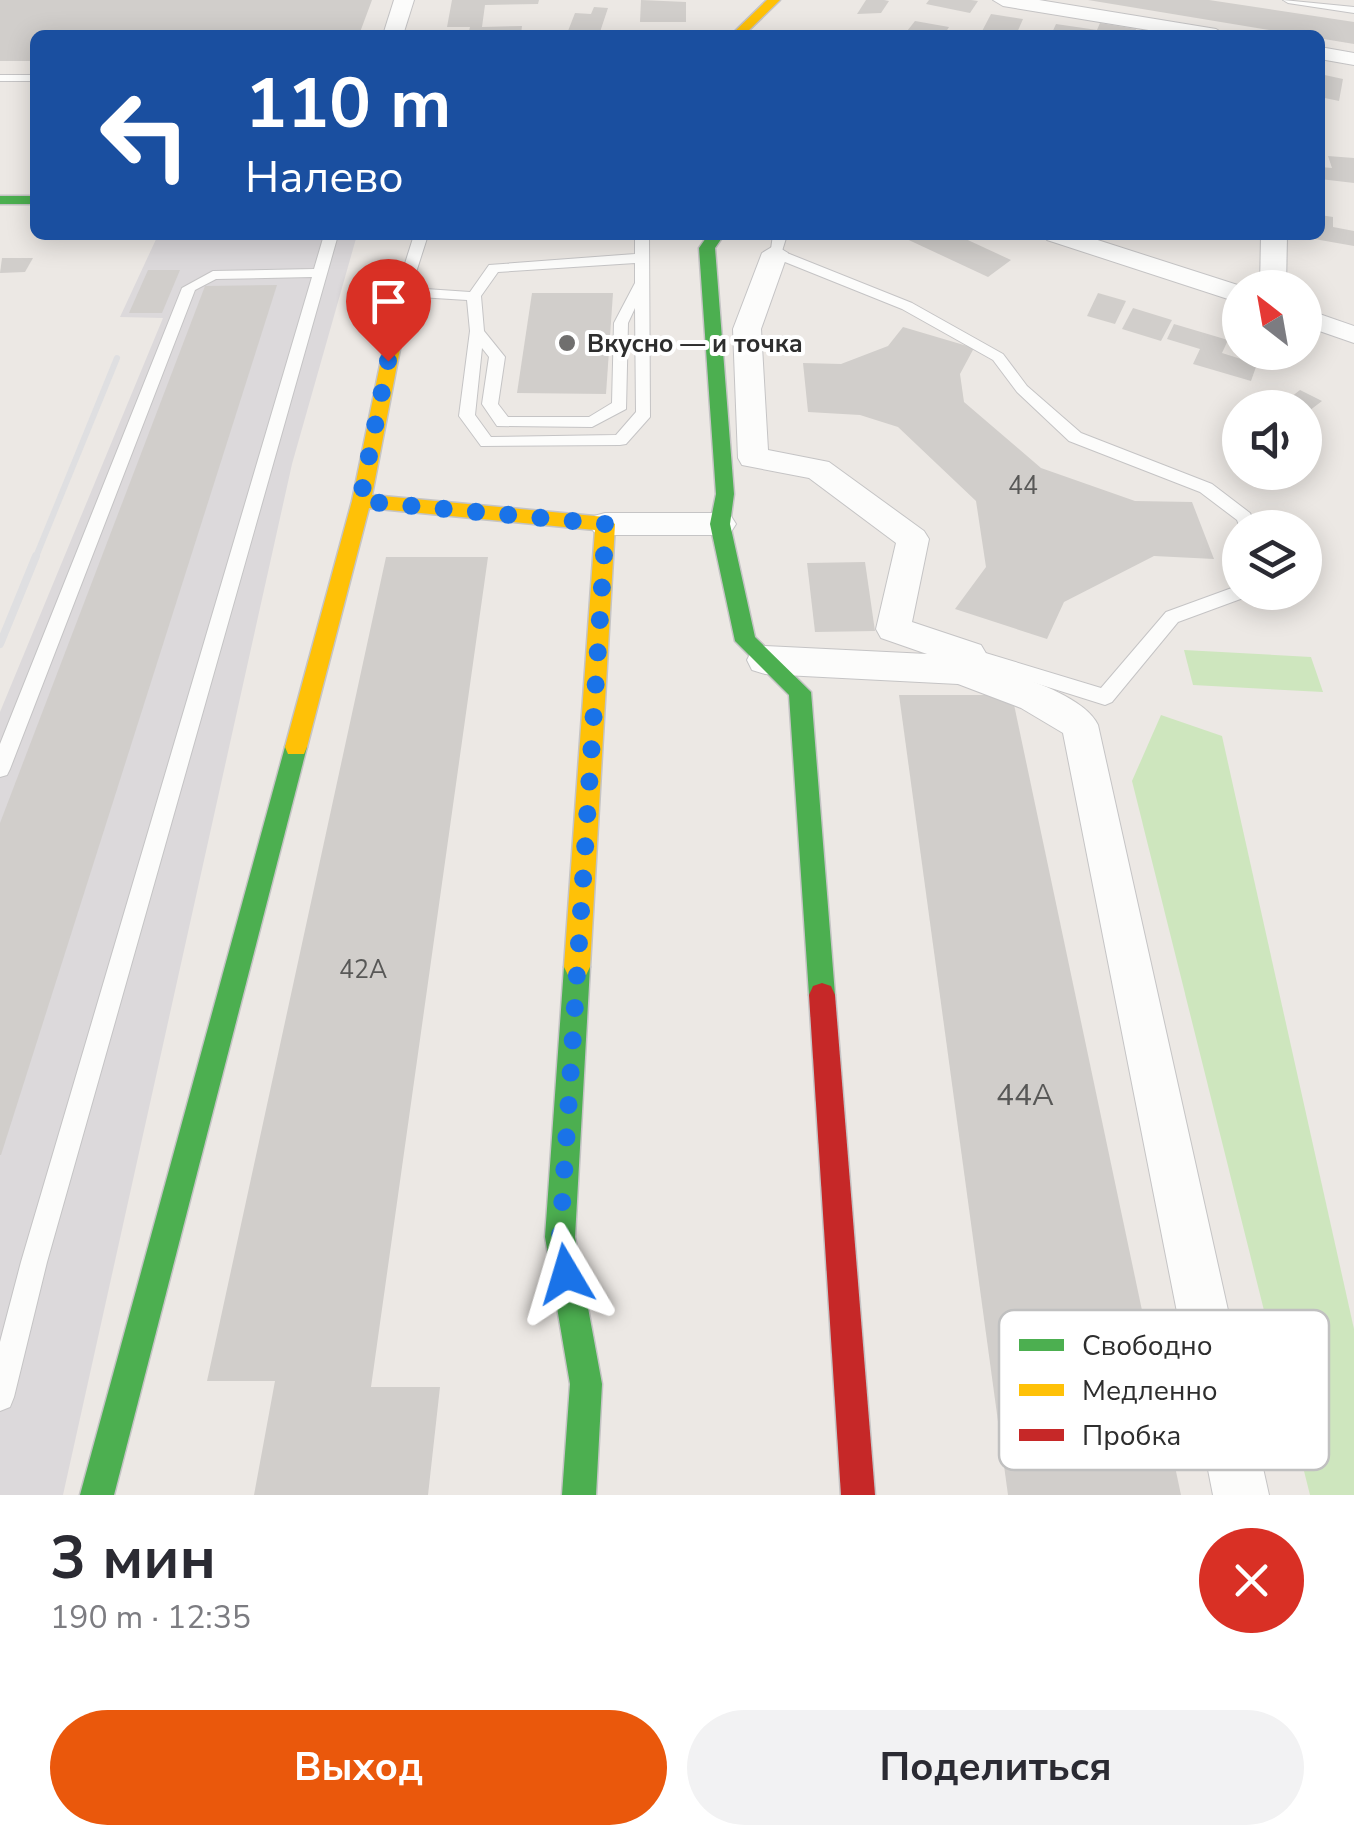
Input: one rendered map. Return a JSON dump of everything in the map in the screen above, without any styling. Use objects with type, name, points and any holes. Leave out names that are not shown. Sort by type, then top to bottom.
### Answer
[{"type":"street","points":[[395,30],[404,0]]},
{"type":"street","points":[[1003,0],[1150,30]]},
{"type":"street","points":[[742,30],[769,1]]},
{"type":"street","points":[[1325,54],[1354,59]]},
{"type":"street","points":[[0,200],[30,200]]},
{"type":"street","points":[[713,240],[707,248],[725,494],[720,524],[745,641],[800,692],[858,1495]]},
{"type":"street","points":[[1072,240],[1222,288]]},
{"type":"street","points":[[1273,270],[1274,240]]},
{"type":"street","points":[[778,244],[746,329],[753,458],[818,469],[913,539],[893,630],[969,655]]},
{"type":"street","points":[[97,1495],[360,501],[404,292]]},
{"type":"street","points":[[1322,323],[1354,335]]},
{"type":"street","points":[[360,501],[606,524],[720,524]]},
{"type":"street","points":[[579,1495],[586,1384],[560,1237],[606,524]]},
{"type":"street","points":[[765,660],[960,670],[1034,698],[1080,725],[1202,1310]]},
{"type":"street","points":[[1236,1470],[1241,1495]]},
{"type":"lane","points":[[1288,0],[1354,10]]},
{"type":"lane","points":[[0,78],[30,78]]},
{"type":"lane","points":[[0,1397],[34,1262],[328,240]]},
{"type":"lane","points":[[420,240],[404,292],[474,296]]},
{"type":"lane","points":[[642,240],[644,413],[620,440],[487,442],[467,416],[477,330],[474,296],[494,268],[642,258]]},
{"type":"lane","points":[[778,244],[907,306],[998,358],[1022,389],[1075,437],[1206,488],[1234,510]]},
{"type":"lane","points":[[0,769],[188,288],[213,275],[318,273]]},
{"type":"lane","points":[[477,330],[497,357],[490,404],[503,422],[592,422],[620,406],[620,324],[642,280]]},
{"type":"lane","points":[[969,655],[1104,697],[1172,617],[1222,599]]},
{"type":"shaded area","points":[[156,240],[356,240],[292,464],[63,1495],[0,1495],[0,712],[163,318],[120,317]]},
{"type":"green space","points":[[1184,650],[1311,657],[1323,692],[1193,685]]},
{"type":"green space","points":[[1161,715],[1222,736],[1354,1329],[1354,1495],[1310,1495],[1304,1470],[1329,1470],[1329,1310],[1264,1310],[1132,781]]},
{"type":"building","points":[[0,0],[372,0],[361,30],[30,30],[30,61],[0,61]]},
{"type":"building","points":[[452,0],[539,0],[538,4],[485,5],[482,27],[522,26],[522,30],[447,27]]},
{"type":"building","points":[[641,0],[686,2],[686,22],[640,22]]},
{"type":"building","points":[[866,0],[889,1],[881,13],[857,14]]},
{"type":"building","points":[[929,0],[978,1],[970,13],[926,4]]},
{"type":"building","points":[[1088,0],[1209,0],[1354,22],[1354,44],[1325,39],[1325,30],[1269,30]]},
{"type":"building","points":[[594,7],[608,8],[601,30],[568,30],[575,13],[591,14]]},
{"type":"building","points":[[991,14],[1023,19],[1018,30],[983,30]]},
{"type":"building","points":[[915,21],[949,27],[947,30],[908,30]]},
{"type":"building","points":[[1100,23],[1136,29],[1136,30],[1097,30]]},
{"type":"building","points":[[1056,24],[1097,30],[1053,30]]},
{"type":"building","points":[[1325,75],[1343,79],[1339,101],[1325,98]]},
{"type":"building","points":[[1328,156],[1354,158],[1354,183],[1325,180],[1325,167],[1332,168]]},
{"type":"building","points":[[1325,216],[1333,217],[1333,227],[1354,231],[1354,246],[1320,240],[1325,240]]},
{"type":"building","points":[[909,240],[968,240],[1011,260],[988,277]]},
{"type":"building","points":[[2,258],[33,258],[25,272],[0,273]]},
{"type":"building","points":[[148,270],[180,270],[162,313],[129,313]]},
{"type":"building","points":[[277,285],[0,1155],[0,823],[205,286]]},
{"type":"building","name":"Вкусно — и точка","points":[[532,293],[613,293],[606,394],[517,393]]},
{"type":"building","points":[[1098,293],[1126,301],[1115,324],[1087,316]]},
{"type":"building","points":[[1133,308],[1172,320],[1161,341],[1122,329]]},
{"type":"building","points":[[1174,324],[1222,338],[1222,370],[1255,370],[1251,381],[1193,364],[1200,349],[1167,339]]},
{"type":"building","points":[[903,327],[974,348],[960,374],[964,402],[1041,468],[1135,501],[1192,502],[1214,559],[1154,556],[1064,602],[1047,639],[955,609],[986,567],[976,501],[898,427],[860,415],[808,412],[803,363],[841,364],[888,346]]},
{"type":"building","points":[[386,557],[488,557],[371,1387],[440,1387],[428,1495],[254,1495],[275,1381],[207,1381]]},
{"type":"building","points":[[865,562],[875,631],[815,632],[807,563]]},
{"type":"building","points":[[899,695],[1012,695],[1142,1310],[999,1310],[999,1429]]},
{"type":"building","points":[[1005,1470],[1176,1470],[1181,1495],[1008,1495]]},
{"type":"railway","points":[[35,559],[117,358]]},
{"type":"railway","points":[[0,644],[36,556]]},
{"type":"traffic: fast","points":[[0,200],[30,200]]},
{"type":"traffic: fast","points":[[713,240],[707,248],[725,494],[720,524],[745,641],[800,692],[822,995]]},
{"type":"traffic: fast","points":[[97,1495],[296,747]]},
{"type":"traffic: fast","points":[[577,967],[560,1237],[586,1384],[579,1495]]},
{"type":"traffic: slow","points":[[742,30],[774,0]]},
{"type":"traffic: slow","points":[[296,747],[361,501],[403,292]]},
{"type":"traffic: slow","points":[[361,501],[605,524],[577,967]]},
{"type":"traffic: jam","points":[[822,995],[858,1495]]},
{"type":"place","name":"Вкусно — и точка","points":[[567,343]]},
{"type":"route","points":[[388,361],[360,501],[606,524],[560,1237],[566,1274]]}]
